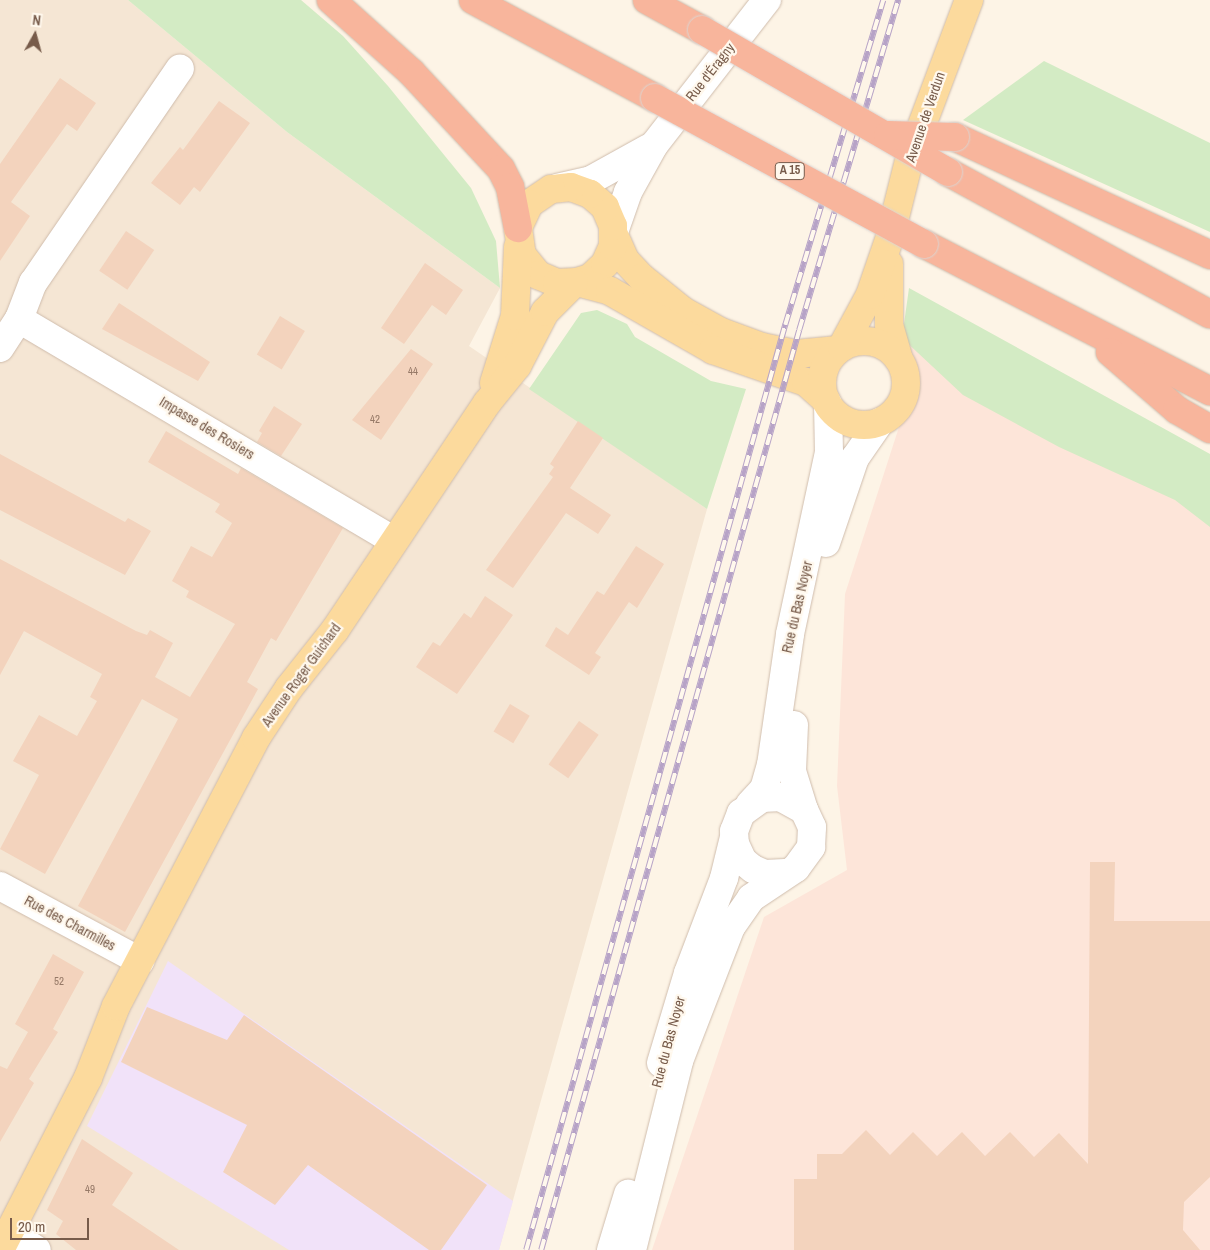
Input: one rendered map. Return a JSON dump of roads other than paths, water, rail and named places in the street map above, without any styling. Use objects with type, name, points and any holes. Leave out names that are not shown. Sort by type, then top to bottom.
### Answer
[{"type":"highway","points":[[331,0],[411,72],[501,169],[510,187],[518,235]]},
{"type":"highway","name":"A 15","points":[[473,0],[924,244],[1076,324],[1210,391]]},
{"type":"highway","points":[[647,0],[948,172],[1210,314]]},
{"type":"highway","points":[[884,135],[955,137],[1210,255]]},
{"type":"highway","points":[[1076,324],[1177,410],[1210,429]]},
{"type":"main road","name":"Avenue de Verdun","points":[[840,349],[864,309],[890,237],[910,156],[969,0]]},
{"type":"main road","points":[[558,188],[578,189],[596,198],[609,213],[614,234],[625,260],[642,278],[683,311],[722,332],[762,347],[796,354],[840,349],[854,342],[873,341],[890,349],[899,360],[906,377],[905,395],[896,411],[880,422],[862,425],[848,422],[806,382],[741,362],[691,340],[610,291],[575,283],[557,283],[538,275],[524,261],[518,235],[529,204],[558,188]]},
{"type":"main road","points":[[575,283],[590,278],[605,264],[614,234]]},
{"type":"main road","name":"Avenue Roger Guichard","points":[[487,403],[515,316],[518,235]]},
{"type":"main road","name":"Avenue de Verdun","points":[[890,237],[889,325],[899,360]]},
{"type":"main road","name":"Avenue Roger Guichard","points":[[4,1241],[88,1078],[116,1006],[256,738],[289,688],[335,630],[393,540],[487,403],[521,360],[544,312],[575,283]]},
{"type":"main road","points":[[827,402],[823,373],[840,349]]},
{"type":"street","name":"Rue d'Éragny","points":[[614,234],[628,192],[654,144],[767,0]]},
{"type":"street","points":[[0,348],[19,319],[33,283],[180,68]]},
{"type":"street","name":"Rue d'Éragny","points":[[558,188],[609,172],[654,144]]},
{"type":"street","name":"Impasse des Rosiers","points":[[19,319],[393,540]]},
{"type":"street","name":"Rue du Bas Noyer","points":[[750,804],[764,789],[771,765],[790,634],[829,452],[827,402]]},
{"type":"street","name":"Rue du Bas Noyer","points":[[804,810],[791,760],[808,614],[852,466],[880,422]]},
{"type":"street","points":[[775,796],[788,799],[804,810],[812,827],[811,847],[801,864],[785,873],[765,874],[748,866],[740,856],[734,837],[738,818],[750,804],[775,796]]},
{"type":"street","name":"Rue du Bas Noyer","points":[[611,1250],[676,1007],[724,878],[734,837]]},
{"type":"street","name":"Rue du Bas Noyer","points":[[632,1250],[678,1061],[720,952],[750,898],[785,873]]},
{"type":"street","name":"Rue des Charmilles","points":[[0,886],[140,961]]},
{"type":"street","points":[[4,1241],[37,1250]]},
{"type":"railway","points":[[526,1250],[785,325],[883,0]]},
{"type":"railway","points":[[541,1250],[799,330],[898,0]]}]
